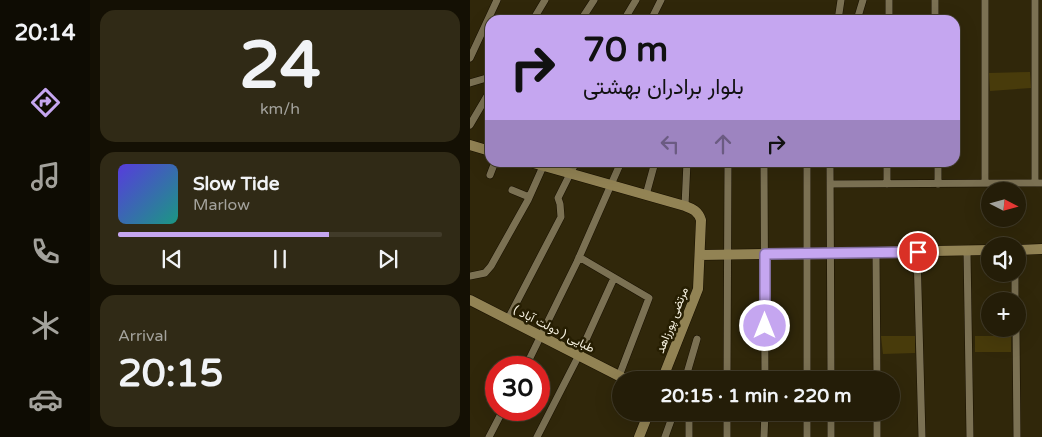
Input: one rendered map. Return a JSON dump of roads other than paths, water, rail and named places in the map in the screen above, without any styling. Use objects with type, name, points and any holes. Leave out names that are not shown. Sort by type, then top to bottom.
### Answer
[{"type":"street","points":[[490,15],[497,0]]},
{"type":"street","points":[[536,15],[545,0]]},
{"type":"street","points":[[584,15],[594,0]]},
{"type":"street","points":[[627,15],[636,0]]},
{"type":"street","points":[[654,15],[661,0]]},
{"type":"street","points":[[839,15],[841,0]]},
{"type":"street","points":[[858,15],[863,0]]},
{"type":"street","points":[[889,0],[889,15]]},
{"type":"street","points":[[935,0],[935,15]]},
{"type":"street","points":[[985,0],[985,182]]},
{"type":"street","points":[[1026,183],[1039,183],[1035,0]]},
{"type":"street","points":[[470,58],[485,26]]},
{"type":"street","points":[[470,83],[485,78]]},
{"type":"street","points":[[470,125],[485,100]]},
{"type":"street","points":[[470,146],[485,150]]},
{"type":"street","points":[[490,175],[493,167]]},
{"type":"street","points":[[470,276],[485,273],[491,266],[529,197],[543,167]]},
{"type":"street","points":[[552,167],[570,174],[685,206],[687,167]]},
{"type":"street","points":[[508,319],[561,217],[558,198],[574,167]]},
{"type":"street","points":[[531,356],[579,257],[619,167]]},
{"type":"street","points":[[646,195],[654,167]]},
{"type":"street","points":[[727,371],[728,167]]},
{"type":"street","points":[[764,167],[765,371]]},
{"type":"street","points":[[807,167],[808,371]]},
{"type":"street","points":[[830,167],[831,371]]},
{"type":"street","points":[[886,184],[887,167]]},
{"type":"street","points":[[938,167],[938,184]]},
{"type":"street","points":[[831,184],[981,184]]},
{"type":"street","points":[[512,190],[529,197]]},
{"type":"street","name":"مرتضی پورزاهد","points":[[666,371],[698,290],[701,220],[696,210],[685,206]]},
{"type":"street","points":[[1026,250],[1042,249]]},
{"type":"street","points":[[700,255],[981,250]]},
{"type":"street","points":[[967,251],[970,437]]},
{"type":"street","points":[[876,252],[877,371]]},
{"type":"street","points":[[918,252],[922,437]]},
{"type":"street","points":[[579,257],[648,298],[625,371]]},
{"type":"street","points":[[537,437],[614,278]]},
{"type":"street","name":"طبایی ( دولت آباد )","points":[[470,300],[612,372]]},
{"type":"street","points":[[1016,337],[1018,437]]},
{"type":"street","points":[[687,371],[697,339]]},
{"type":"street","points":[[690,362],[690,371]]},
{"type":"street","points":[[489,437],[497,421]]},
{"type":"street","points":[[640,437],[646,421]]},
{"type":"street","points":[[665,437],[671,421]]},
{"type":"street","points":[[689,421],[689,437]]},
{"type":"street","points":[[727,421],[727,437]]},
{"type":"street","points":[[764,421],[764,437]]},
{"type":"street","points":[[807,421],[807,437]]},
{"type":"street","points":[[831,421],[831,437]]},
{"type":"street","points":[[877,421],[877,437]]}]
